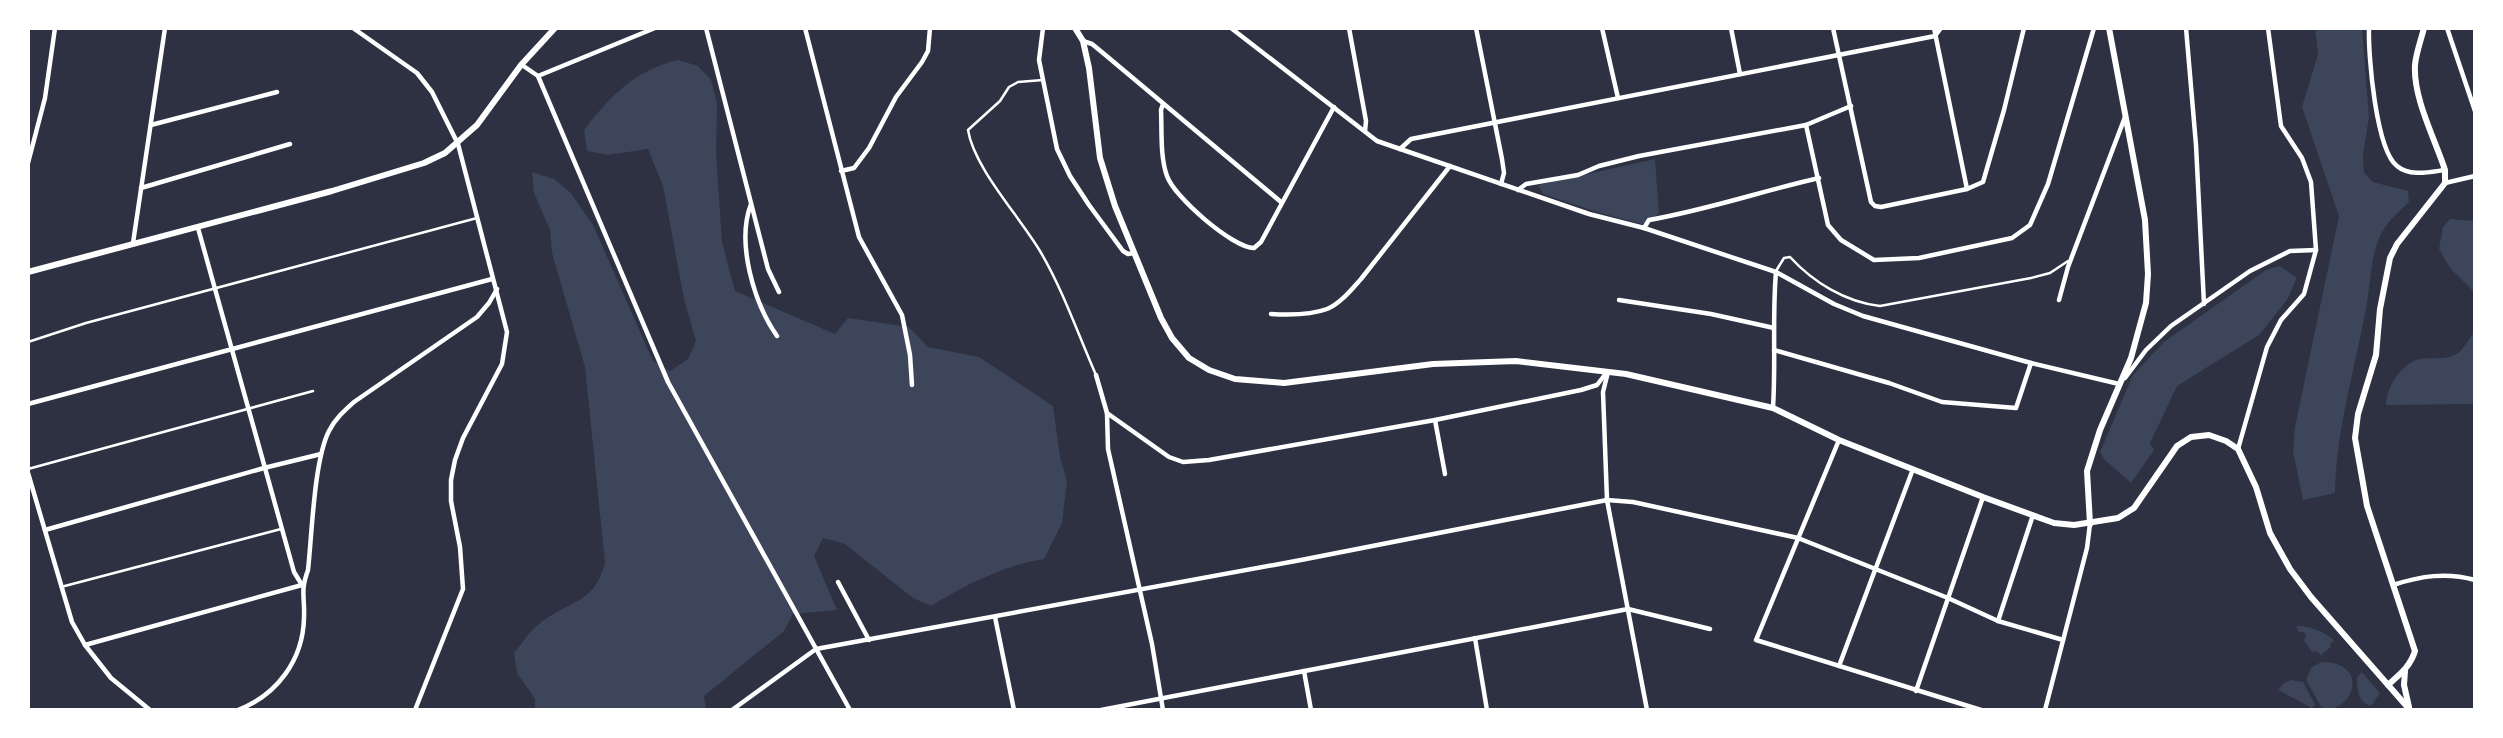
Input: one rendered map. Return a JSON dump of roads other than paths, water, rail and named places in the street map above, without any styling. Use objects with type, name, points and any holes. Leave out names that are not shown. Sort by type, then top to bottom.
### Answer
[{"type":"street","points":[[28,163],[45,98],[55,28]]},
{"type":"street","points":[[133,244],[165,28]]},
{"type":"street","points":[[353,28],[425,81],[442,109],[458,144],[507,332],[506,347],[497,373],[463,438],[451,480],[451,501],[460,547],[463,589],[415,710]]},
{"type":"street","points":[[28,272],[344,188],[424,163],[458,144],[477,125],[521,65],[555,28]]},
{"type":"street","points":[[538,76],[655,28]]},
{"type":"street","points":[[706,28],[768,269],[779,292]]},
{"type":"street","points":[[805,28],[859,237],[902,315],[910,355],[912,385]]},
{"type":"street","points":[[841,171],[854,167],[869,148],[901,90],[928,51],[930,28]]},
{"type":"street","points":[[1043,28],[1039,60],[1057,149],[1070,176],[1123,251],[1134,253]]},
{"type":"street","points":[[1075,28],[1083,41],[1090,68],[1104,176],[1134,253],[1172,338],[1189,358],[1209,370],[1235,379],[1284,383],[1433,364],[1516,361],[1608,371],[1773,408],[1839,440],[1983,497],[2054,523],[2074,525],[2118,518],[2134,508],[2177,446],[2191,437],[2209,435],[2238,449],[2256,487],[2270,533],[2290,569],[2311,597],[2410,709]]},
{"type":"street","points":[[1231,28],[1377,141],[1589,214],[1644,228],[1776,272],[1834,304],[1863,316],[2118,386]]},
{"type":"street","points":[[1349,28],[1366,121],[1365,131]]},
{"type":"street","points":[[1476,28],[1504,173],[1501,184]]},
{"type":"street","points":[[1602,28],[1618,98]]},
{"type":"street","points":[[1731,28],[1740,74]]},
{"type":"street","points":[[1833,28],[1871,202],[1881,207],[1967,189],[1983,181],[2024,28]]},
{"type":"street","points":[[1934,28],[1967,189]]},
{"type":"street","points":[[1401,149],[1410,139],[1935,36],[1941,28]]},
{"type":"street","points":[[1806,125],[1828,225],[1840,240],[1874,260],[1919,258],[2012,238],[2030,225],[2048,184],[2094,28]]},
{"type":"street","points":[[2045,710],[2087,548],[2090,524],[2087,471],[2092,451],[2131,358],[2146,303],[2148,274],[2145,220],[2109,28]]},
{"type":"street","points":[[2186,28],[2196,145],[2204,305]]},
{"type":"street","points":[[2238,449],[2267,348],[2281,320],[2304,294],[2316,250],[2311,182],[2302,158],[2281,126],[2268,28]]},
{"type":"street","points":[[2369,28],[2373,95],[2393,163],[2406,171],[2445,170]]},
{"type":"street","points":[[2388,685],[2405,671],[2412,661],[2414,651],[2367,506],[2355,438],[2358,414],[2376,355],[2380,309],[2390,258],[2397,244],[2445,183],[2445,170],[2415,78],[2415,63],[2424,28]]},
{"type":"street","points":[[2447,28],[2475,111]]},
{"type":"street","points":[[1083,41],[1092,44],[1281,202]]},
{"type":"street","points":[[521,65],[538,76],[667,382],[850,710]]},
{"type":"street","points":[[151,125],[277,92]]},
{"type":"street","points":[[1163,104],[1160,110],[1165,163],[1167,177],[1172,186],[1200,216],[1247,248],[1254,248],[1261,242],[1334,107]]},
{"type":"street","points":[[1518,190],[1526,184],[1578,175],[1639,156],[1806,125],[1851,106]]},
{"type":"street","points":[[2059,300],[2071,259],[2126,114]]},
{"type":"street","points":[[141,188],[290,144]]},
{"type":"street","points":[[1271,314],[1329,309],[1361,279],[1450,166]]},
{"type":"street","points":[[2445,183],[2475,176]]},
{"type":"street","points":[[1644,228],[1649,220],[1819,178]]},
{"type":"street","points":[[751,203],[747,215],[750,275],[760,308],[777,336]]},
{"type":"street","points":[[198,228],[281,528],[294,572],[302,585],[305,616],[302,640],[290,667],[275,687],[256,703],[238,710]]},
{"type":"street","points":[[2118,386],[2146,350],[2171,326],[2250,271],[2290,251],[2316,250]]},
{"type":"street","points":[[1773,408],[1773,306],[1776,272]]},
{"type":"street","points":[[28,404],[492,279]]},
{"type":"street","points":[[85,645],[302,585],[309,570],[321,454],[328,432],[340,415],[370,391],[463,329],[489,303],[497,289]]},
{"type":"street","points":[[1619,300],[1701,312],[1774,328]]},
{"type":"street","points":[[1774,350],[1889,383],[1942,402],[2016,408],[2031,363]]},
{"type":"street","points":[[1107,413],[1147,444],[1169,457],[1183,461],[1209,460],[1435,420],[1597,385],[1608,371]]},
{"type":"street","points":[[1608,371],[1603,392],[1607,500],[1647,710]]},
{"type":"street","points":[[1096,375],[1107,413],[1108,449],[1152,644],[1163,710]]},
{"type":"street","points":[[1435,420],[1445,474]]},
{"type":"street","points":[[1839,440],[1756,640],[1981,710]]},
{"type":"street","points":[[45,530],[321,454]]},
{"type":"street","points":[[1839,666],[1913,469]]},
{"type":"street","points":[[28,471],[72,622],[85,645],[111,678],[150,710]]},
{"type":"street","points":[[1916,691],[1983,497]]},
{"type":"street","points":[[732,710],[816,649],[1301,560],[1607,500],[1633,502],[1798,538],[1998,621],[2063,640]]},
{"type":"street","points":[[1998,621],[2033,516]]},
{"type":"street","points":[[2392,585],[2438,575],[2475,580]]},
{"type":"street","points":[[838,582],[869,639]]},
{"type":"street","points":[[1101,710],[1628,609],[1710,629]]},
{"type":"street","points":[[995,617],[1014,710]]},
{"type":"street","points":[[1475,638],[1487,710]]},
{"type":"street","points":[[1304,671],[1311,710]]},
{"type":"street","points":[[2405,671],[2404,685],[2410,709]]},
{"type":"lane","points":[[1043,80],[1018,82],[1009,87],[1000,101],[973,123],[968,130],[969,137],[1050,270],[1096,375]]},
{"type":"lane","points":[[28,342],[86,323],[477,218]]},
{"type":"lane","points":[[1776,272],[1778,264],[1784,258],[1790,257],[1806,274],[1831,290],[1866,304],[1880,306],[2031,278],[2050,273],[2071,259]]},
{"type":"lane","points":[[28,471],[313,391]]},
{"type":"lane","points":[[61,587],[281,528]]}]
